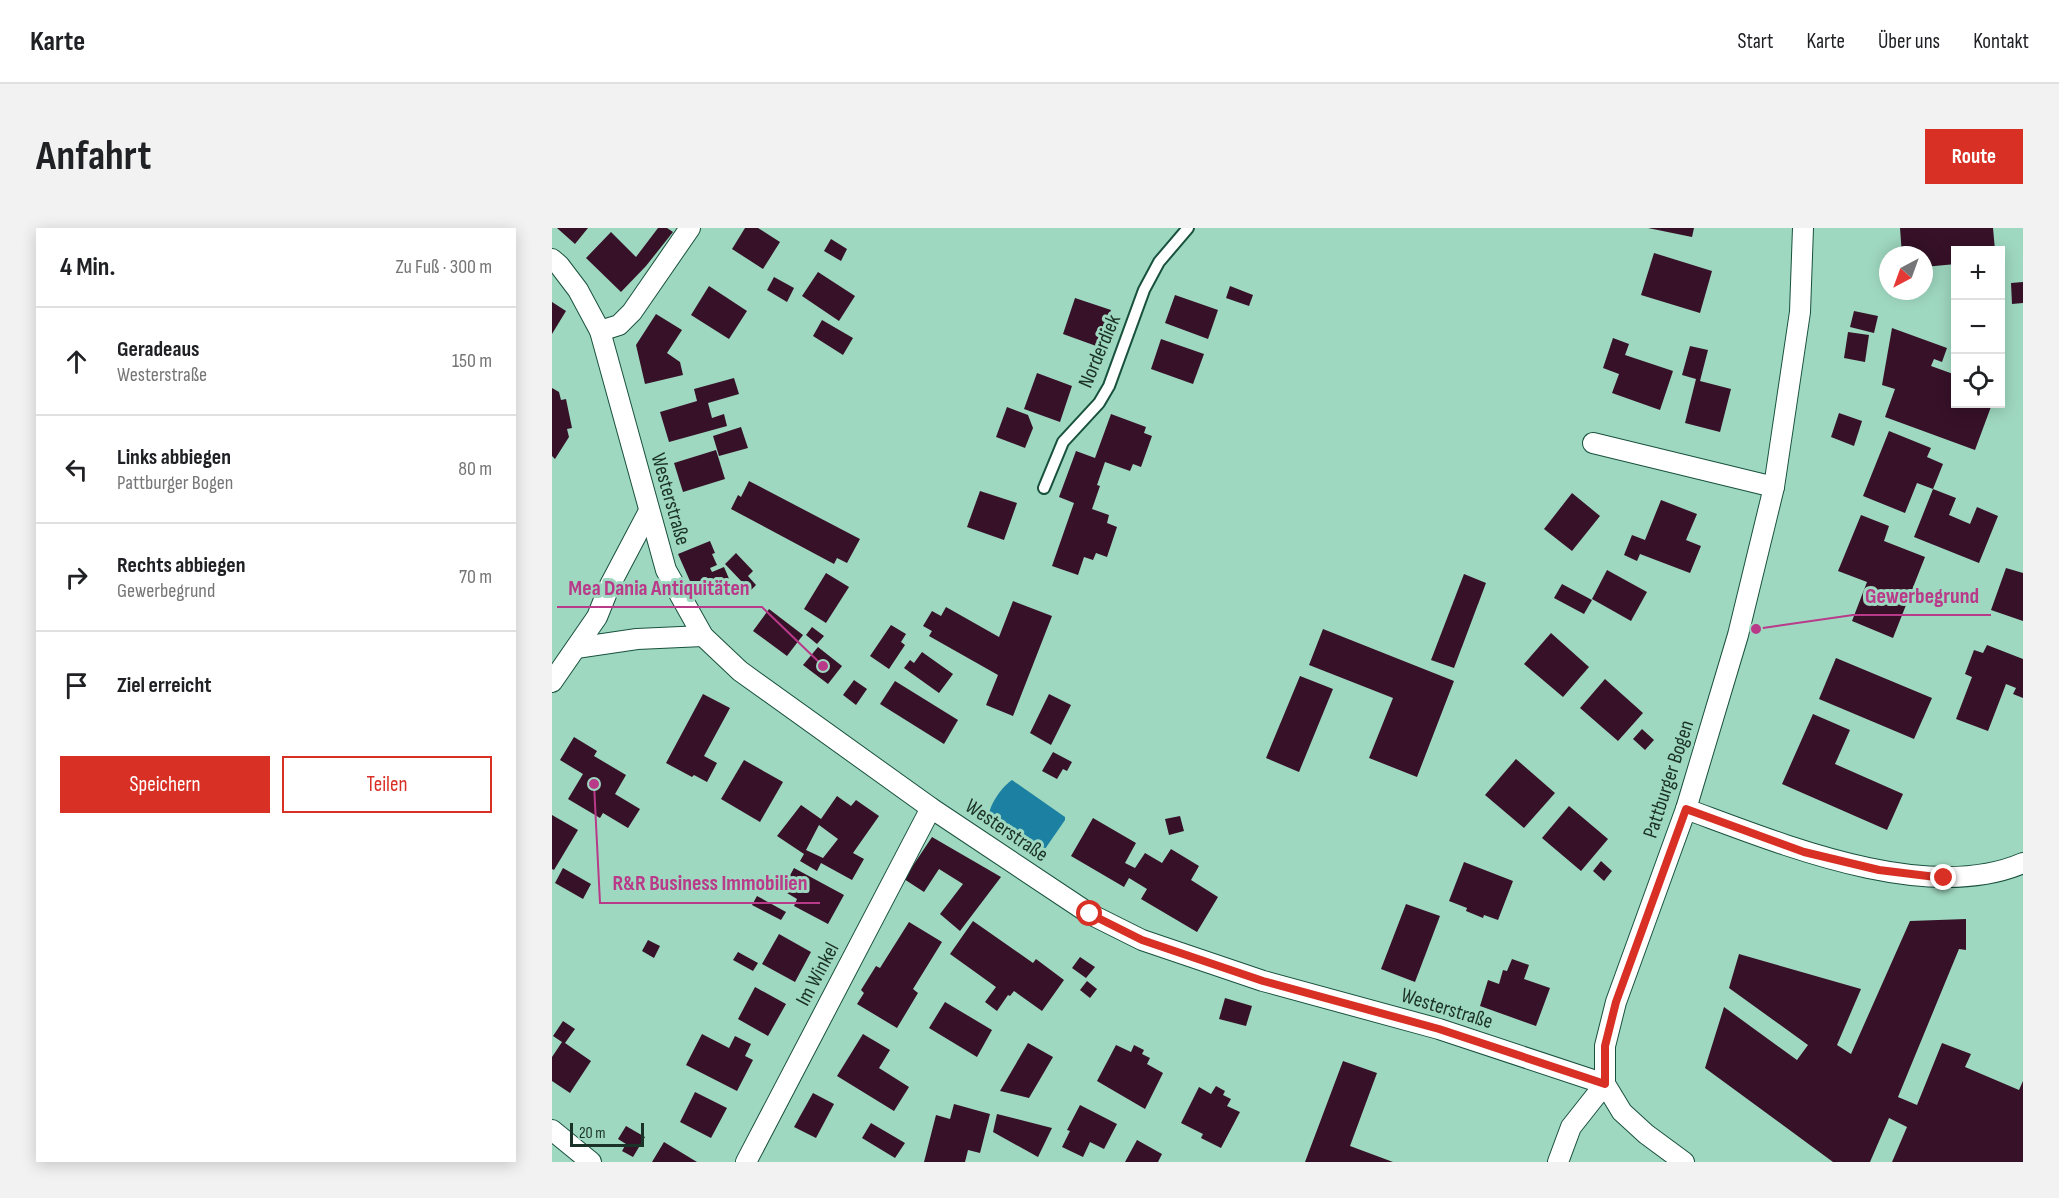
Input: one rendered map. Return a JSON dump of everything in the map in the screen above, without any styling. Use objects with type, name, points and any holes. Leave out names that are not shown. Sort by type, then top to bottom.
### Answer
[{"type":"street","points":[[600,331],[619,325],[632,312],[690,228]]},
{"type":"street","name":"Pattburger Bogen","points":[[1605,1084],[1605,1046],[1616,1002],[1686,809],[1738,635],[1774,487],[1800,312],[1803,228]]},
{"type":"street","name":"Westerstraße","points":[[552,259],[578,290],[600,331],[666,570],[702,636],[740,670],[931,808],[1090,914],[1142,940],[1263,981],[1439,1029],[1605,1084]]},
{"type":"street","points":[[1593,443],[1774,487]]},
{"type":"street","points":[[555,671],[576,648],[597,617],[610,585],[649,511]]},
{"type":"street","points":[[576,648],[637,639],[702,636]]},
{"type":"street","name":"Im Winkel","points":[[746,1162],[931,808]]},
{"type":"street","points":[[1686,809],[1804,852],[1879,870],[1944,878],[1977,875],[2023,863]]},
{"type":"street","points":[[1558,1162],[1571,1127],[1605,1084],[1622,1112],[1646,1134],[1684,1162]]},
{"type":"street","points":[[552,1130],[591,1162]]},
{"type":"lane","name":"Norderdiek","points":[[1044,488],[1064,442],[1099,403],[1109,386],[1144,290],[1159,262],[1188,228]]},
{"type":"water","points":[[1012,780],[1065,817],[1045,849],[1041,851],[1036,850],[989,815],[997,795]]},
{"type":"building","points":[[557,228],[588,228],[575,244]]},
{"type":"building","points":[[658,228],[667,228],[673,232],[646,266],[621,292],[586,258],[611,232],[636,257]]},
{"type":"building","points":[[745,228],[758,228],[780,242],[763,269],[732,249]]},
{"type":"building","points":[[1648,228],[1694,228],[1692,237]]},
{"type":"building","points":[[1900,228],[1993,228],[1995,246],[1951,246],[1951,264],[1933,266],[1933,246],[1901,246]]},
{"type":"building","points":[[831,239],[847,249],[841,261],[824,251]]},
{"type":"building","points":[[1654,253],[1712,271],[1700,313],[1641,295]]},
{"type":"building","points":[[818,272],[855,296],[839,321],[802,296]]},
{"type":"building","points":[[774,277],[794,288],[787,302],[767,290]]},
{"type":"building","points":[[2023,282],[2023,303],[2012,304],[2011,283]]},
{"type":"building","points":[[709,286],[747,311],[729,339],[691,315]]},
{"type":"building","points":[[1230,286],[1253,295],[1249,306],[1226,298]]},
{"type":"building","points":[[1175,295],[1218,310],[1208,339],[1165,323]]},
{"type":"building","points":[[1075,298],[1111,310],[1099,347],[1063,334]]},
{"type":"building","points":[[552,302],[566,311],[552,334]]},
{"type":"building","points":[[1854,311],[1878,316],[1874,333],[1850,327]]},
{"type":"building","points":[[656,314],[682,330],[667,353],[680,362],[683,375],[645,384],[636,345]]},
{"type":"building","points":[[822,320],[853,338],[843,355],[813,336]]},
{"type":"building","points":[[1892,328],[1947,348],[1942,362],[1934,359],[1931,366],[1951,373],[1951,408],[1991,408],[1975,450],[1885,417],[1895,389],[1882,385]]},
{"type":"building","points":[[1848,332],[1869,335],[1865,362],[1844,358]]},
{"type":"building","points":[[1613,338],[1629,344],[1625,355],[1673,371],[1660,410],[1612,393],[1619,374],[1603,368]]},
{"type":"building","points":[[1161,339],[1204,354],[1193,384],[1151,369]]},
{"type":"building","points":[[1690,346],[1708,350],[1700,381],[1731,389],[1720,432],[1685,423],[1696,379],[1682,375]]},
{"type":"building","points":[[1037,373],[1072,386],[1060,422],[1024,409]]},
{"type":"building","points":[[734,378],[739,394],[708,403],[712,418],[724,414],[727,426],[669,442],[660,412],[697,401],[694,389]]},
{"type":"building","points":[[552,388],[559,392],[561,400],[566,399],[572,428],[567,429],[569,437],[555,459],[552,456]]},
{"type":"building","points":[[1007,407],[1028,415],[1033,428],[1025,448],[996,437]]},
{"type":"building","points":[[1839,413],[1862,421],[1854,446],[1831,437]]},
{"type":"building","points":[[1111,414],[1146,427],[1144,433],[1152,436],[1141,467],[1133,464],[1130,471],[1105,462],[1092,509],[1109,515],[1107,523],[1117,527],[1107,557],[1096,553],[1093,560],[1084,557],[1078,575],[1052,566],[1074,503],[1059,497],[1076,451],[1095,458]]},
{"type":"building","points":[[741,427],[748,448],[719,456],[713,436]]},
{"type":"building","points":[[1889,431],[1931,448],[1927,457],[1943,464],[1933,489],[1917,483],[1905,513],[1863,496]]},
{"type":"building","points":[[716,450],[725,479],[683,492],[674,463]]},
{"type":"building","points":[[749,481],[860,539],[847,563],[837,558],[834,564],[731,509],[738,495],[741,497]]},
{"type":"building","points":[[1933,489],[1956,498],[1949,515],[1970,524],[1977,507],[1998,516],[1979,563],[1914,537]]},
{"type":"building","points":[[980,491],[1017,503],[1004,540],[967,527]]},
{"type":"building","points":[[1572,493],[1600,516],[1572,551],[1544,529]]},
{"type":"building","points":[[1661,500],[1697,514],[1686,540],[1701,546],[1690,573],[1640,554],[1637,561],[1624,555],[1632,535],[1645,540]]},
{"type":"building","points":[[1861,515],[1889,526],[1884,541],[1925,557],[1893,638],[1852,621],[1867,582],[1838,571]]},
{"type":"building","points":[[710,541],[717,565],[710,568],[712,572],[724,567],[730,581],[697,597],[678,554]]},
{"type":"building","points":[[736,553],[753,571],[748,576],[756,585],[745,596],[737,587],[742,582],[725,564]]},
{"type":"building","points":[[2006,568],[2023,573],[2023,621],[1991,610]]},
{"type":"building","points":[[1607,570],[1647,592],[1631,621],[1592,599]]},
{"type":"building","points":[[826,573],[849,587],[826,623],[804,609]]},
{"type":"building","points":[[1464,574],[1486,583],[1454,668],[1431,660]]},
{"type":"building","points":[[1562,584],[1592,600],[1584,614],[1554,598]]},
{"type":"building","points":[[1013,601],[1052,616],[1013,716],[986,705],[998,675],[929,636],[932,631],[923,626],[932,611],[941,616],[946,607],[999,637]]},
{"type":"building","points":[[769,609],[803,635],[787,656],[753,631]]},
{"type":"building","points":[[891,625],[906,634],[901,642],[905,645],[889,669],[870,656]]},
{"type":"building","points":[[812,627],[824,636],[817,644],[806,635]]},
{"type":"building","points":[[1323,629],[1454,681],[1417,777],[1369,758],[1393,698],[1309,665]]},
{"type":"building","points":[[1551,633],[1589,667],[1563,697],[1524,664]]},
{"type":"building","points":[[1987,645],[2023,659],[2023,698],[2013,694],[2016,688],[2006,684],[1988,731],[1956,719],[1972,677],[1965,674],[1974,650],[1983,653]]},
{"type":"building","points":[[818,647],[842,666],[828,684],[803,665]]},
{"type":"building","points":[[922,652],[953,674],[939,693],[904,668],[910,660],[914,663]]},
{"type":"building","points":[[1836,658],[1932,698],[1914,739],[1819,699]]},
{"type":"building","points":[[1300,676],[1333,689],[1299,772],[1266,758]]},
{"type":"building","points":[[1605,679],[1643,713],[1618,741],[1580,708]]},
{"type":"building","points":[[854,680],[867,689],[856,705],[843,695]]},
{"type":"building","points":[[895,681],[958,720],[944,744],[880,704]]},
{"type":"building","points":[[703,694],[730,708],[704,756],[717,763],[707,782],[666,763]]},
{"type":"building","points":[[1049,694],[1071,705],[1051,745],[1030,733]]},
{"type":"building","points":[[1813,714],[1850,730],[1835,764],[1903,794],[1887,830],[1782,784]]},
{"type":"building","points":[[1642,729],[1654,740],[1645,750],[1633,739]]},
{"type":"building","points":[[574,737],[597,751],[594,756],[626,775],[615,794],[640,809],[628,828],[603,813],[600,818],[568,799],[583,774],[560,760]]},
{"type":"building","points":[[1053,752],[1072,762],[1067,771],[1063,769],[1057,779],[1042,771]]},
{"type":"building","points":[[1516,759],[1555,793],[1524,828],[1485,795]]},
{"type":"building","points":[[744,760],[783,782],[760,822],[721,799]]},
{"type":"building","points":[[837,796],[851,806],[856,800],[879,816],[853,853],[864,859],[852,880],[821,863],[817,871],[800,861],[804,854],[777,836],[801,805],[821,819]],"holes":[[[819,825],[838,839],[823,858],[806,850]]]},
{"type":"building","points":[[1569,806],[1608,839],[1581,871],[1542,838]]},
{"type":"building","points":[[552,815],[578,830],[554,870],[552,869]]},
{"type":"building","points":[[1180,816],[1184,831],[1169,835],[1165,819]]},
{"type":"building","points":[[1093,818],[1136,843],[1125,863],[1135,868],[1145,853],[1162,863],[1171,849],[1199,866],[1191,880],[1218,897],[1197,932],[1141,899],[1147,889],[1129,878],[1124,887],[1071,856]]},
{"type":"building","points":[[932,837],[1001,877],[960,931],[940,914],[963,884],[939,869],[924,892],[904,879]]},
{"type":"building","points":[[1601,861],[1612,871],[1604,881],[1593,871]]},
{"type":"building","points":[[1464,862],[1513,881],[1498,920],[1484,915],[1483,918],[1449,901]]},
{"type":"building","points":[[563,868],[591,884],[583,899],[555,883]]},
{"type":"building","points":[[794,868],[844,895],[828,924],[794,906],[797,899],[782,890]]},
{"type":"building","points":[[757,896],[786,912],[781,920],[752,905]]},
{"type":"building","points":[[1406,904],[1440,916],[1415,982],[1381,969]]},
{"type":"building","points":[[1966,919],[1966,950],[1959,949],[1898,1097],[1917,1105],[1942,1043],[1971,1054],[1965,1067],[2019,1090],[2023,1081],[2023,1162],[1892,1162],[1907,1127],[1889,1118],[1870,1162],[1833,1162],[1705,1068],[1724,1007],[1797,1060],[1808,1045],[1729,988],[1739,954],[1861,989],[1837,1045],[1851,1054],[1910,921]]},
{"type":"building","points":[[973,921],[1033,963],[1036,959],[1064,980],[1042,1011],[1014,991],[1010,996],[1008,995],[997,1011],[985,1002],[996,987],[950,954]]},
{"type":"building","points":[[909,922],[942,942],[913,989],[918,993],[897,1028],[857,1004],[864,993],[861,990],[876,966],[880,968]]},
{"type":"building","points":[[779,934],[811,952],[795,982],[762,964]]},
{"type":"building","points":[[648,940],[660,946],[654,958],[642,951]]},
{"type":"building","points":[[738,952],[758,963],[753,971],[733,960]]},
{"type":"building","points":[[1080,957],[1095,967],[1086,978],[1072,968]]},
{"type":"building","points":[[1512,959],[1529,965],[1524,979],[1550,988],[1536,1026],[1480,1006],[1488,980],[1499,984],[1503,970],[1507,971]]},
{"type":"building","points":[[1087,981],[1097,989],[1090,998],[1080,990]]},
{"type":"building","points":[[755,987],[786,1004],[768,1036],[738,1019]]},
{"type":"building","points":[[1225,998],[1252,1006],[1246,1026],[1219,1019]]},
{"type":"building","points":[[945,1002],[992,1030],[977,1057],[929,1028]]},
{"type":"building","points":[[563,1021],[575,1029],[565,1043],[591,1061],[570,1093],[552,1081],[552,1057],[562,1042],[553,1036]]},
{"type":"building","points":[[702,1034],[729,1048],[735,1036],[751,1044],[745,1056],[753,1060],[737,1091],[686,1065]]},
{"type":"building","points":[[863,1034],[890,1050],[879,1068],[909,1087],[894,1111],[837,1076]]},
{"type":"building","points":[[1028,1043],[1053,1057],[1029,1098],[1000,1091]]},
{"type":"building","points":[[1116,1045],[1131,1052],[1134,1045],[1144,1050],[1142,1054],[1150,1058],[1147,1064],[1163,1073],[1145,1109],[1097,1081]]},
{"type":"building","points":[[1343,1061],[1377,1073],[1350,1146],[1393,1162],[1305,1162]]},
{"type":"building","points":[[1216,1086],[1225,1091],[1223,1095],[1231,1099],[1227,1106],[1240,1112],[1221,1148],[1201,1138],[1203,1134],[1181,1123],[1199,1087],[1211,1094]]},
{"type":"building","points":[[695,1092],[727,1108],[711,1138],[680,1122]]},
{"type":"building","points":[[813,1093],[834,1104],[816,1138],[794,1127]]},
{"type":"building","points":[[954,1104],[990,1114],[980,1153],[968,1150],[965,1162],[924,1162],[936,1115],[950,1119]]},
{"type":"building","points":[[1080,1105],[1117,1124],[1104,1149],[1090,1142],[1083,1157],[1062,1147],[1070,1131],[1067,1130]]},
{"type":"building","points":[[997,1114],[1052,1128],[1038,1157],[993,1132]]},
{"type":"building","points":[[871,1123],[905,1143],[895,1158],[862,1138]]},
{"type":"building","points":[[626,1126],[645,1137],[633,1157],[622,1151],[626,1144],[618,1139]]},
{"type":"building","points":[[1137,1140],[1162,1154],[1158,1162],[1125,1162]]},
{"type":"building","points":[[664,1142],[697,1162],[652,1162]]},
{"type":"place","name":"Gewerbegrund","points":[[1756,629]]},
{"type":"place","name":"Mea Dania Antiquitäten","points":[[823,666]]},
{"type":"place","name":"R&R Business Immobilien","points":[[594,784]]},
{"type":"route","points":[[1090,914],[1142,940],[1263,981],[1439,1029],[1605,1084],[1605,1046],[1616,1002],[1686,809],[1804,852],[1879,870],[1944,878]]}]
